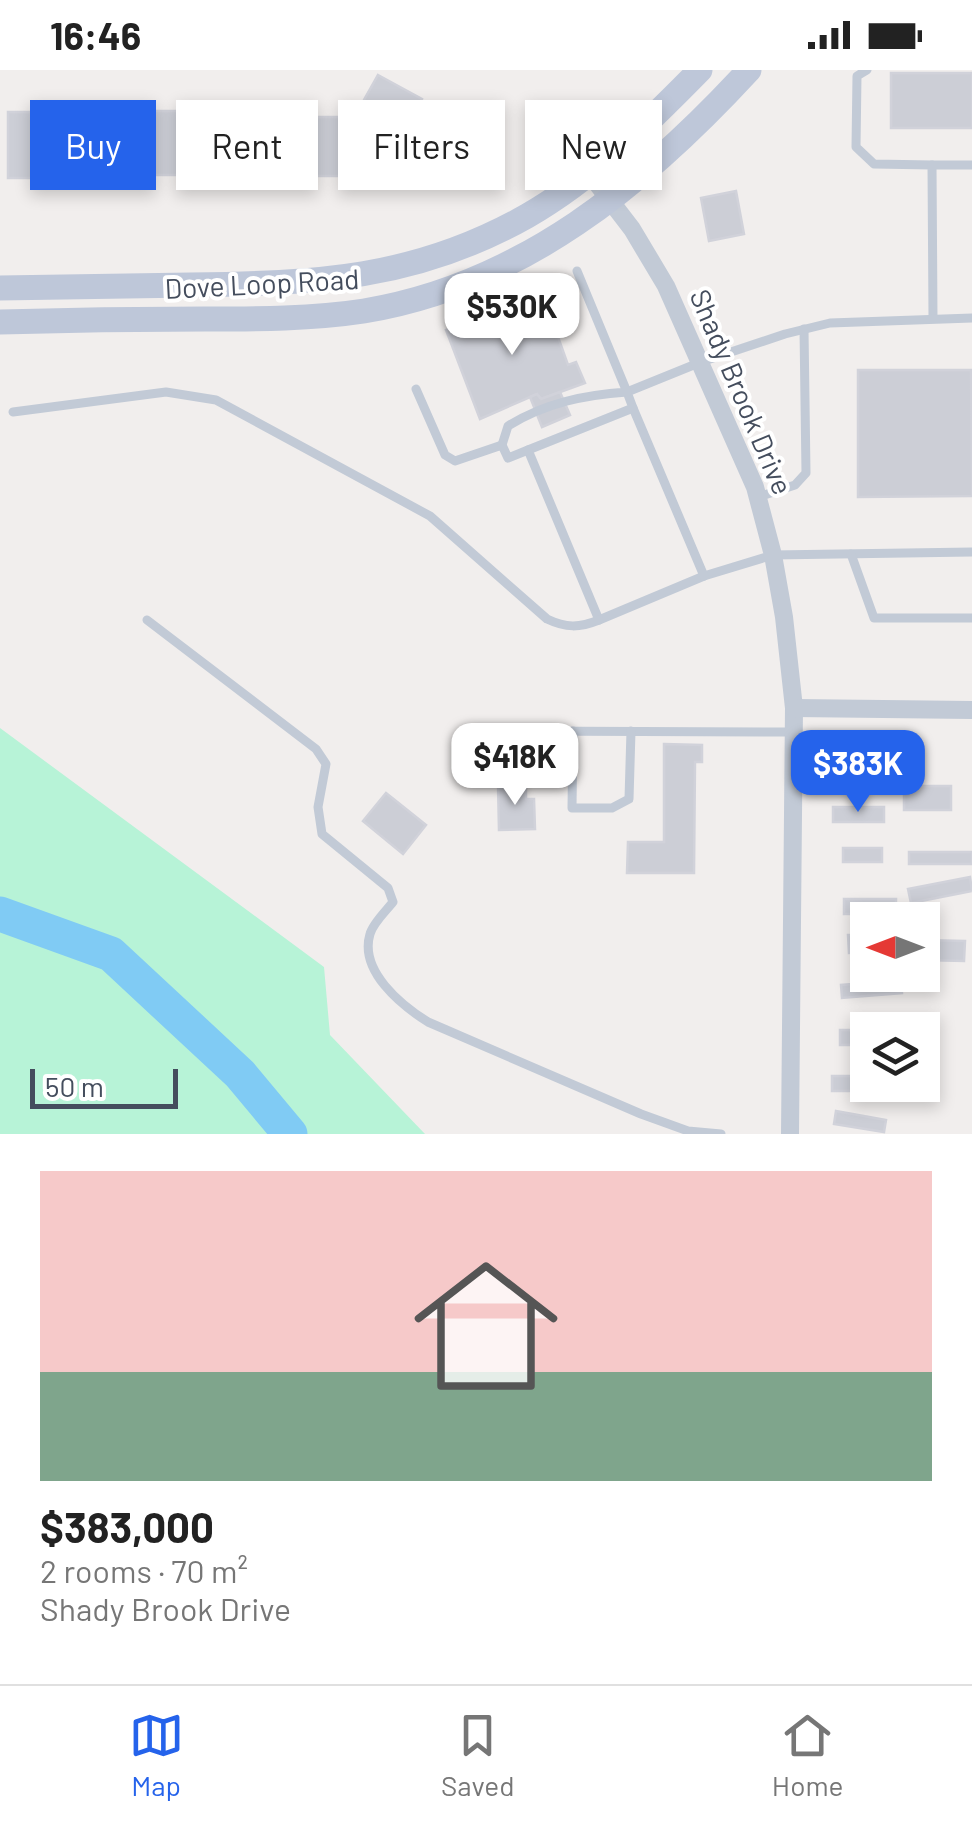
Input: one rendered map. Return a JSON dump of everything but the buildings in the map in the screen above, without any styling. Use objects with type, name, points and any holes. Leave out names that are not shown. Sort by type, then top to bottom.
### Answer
[{"type":"main road","name":"Dove Loop Road","points":[[662,109],[700,70]]},
{"type":"main road","name":"Dove Loop Road","points":[[0,322],[283,318],[385,307],[446,289],[522,258],[610,201],[676,144],[749,70]]},
{"type":"main road","name":"Dove Loop Road","points":[[0,288],[282,283],[383,272],[434,257],[506,226],[562,190]]},
{"type":"street","name":"Shady Brook Drive","points":[[602,190],[666,286],[758,496],[773,554],[794,708],[790,1134]]},
{"type":"street","points":[[794,708],[972,710]]},
{"type":"lane","points":[[868,70],[857,76],[856,147],[874,164],[972,166]]},
{"type":"lane","points":[[932,166],[933,318]]},
{"type":"lane","points":[[577,271],[704,576]]},
{"type":"lane","points":[[633,408],[508,458],[502,445],[508,426],[538,410],[566,400],[627,392],[701,362],[804,330],[830,323],[972,318]]},
{"type":"lane","points":[[758,496],[795,485],[806,474],[804,330]]},
{"type":"lane","points":[[416,389],[445,455],[455,462],[502,445]]},
{"type":"lane","points":[[13,412],[166,392],[216,400],[430,516],[547,619],[565,627],[584,626],[704,576],[773,554],[972,552]]},
{"type":"lane","points":[[528,450],[598,620]]},
{"type":"lane","points":[[851,554],[874,618],[972,618]]},
{"type":"lane","points":[[147,620],[316,749],[326,764],[318,807],[322,834],[388,888],[394,902],[370,932],[369,956],[379,977],[404,1007],[428,1022],[641,1114],[688,1130],[720,1134]]},
{"type":"lane","points":[[516,731],[794,732]]},
{"type":"lane","points":[[574,731],[572,808],[612,808],[628,799],[631,732]]},
{"type":"green space","points":[[0,728],[324,967],[330,1035],[425,1134],[0,1134]]},
{"type":"waterway","points":[[0,914],[111,954],[240,1074],[290,1134]]}]
